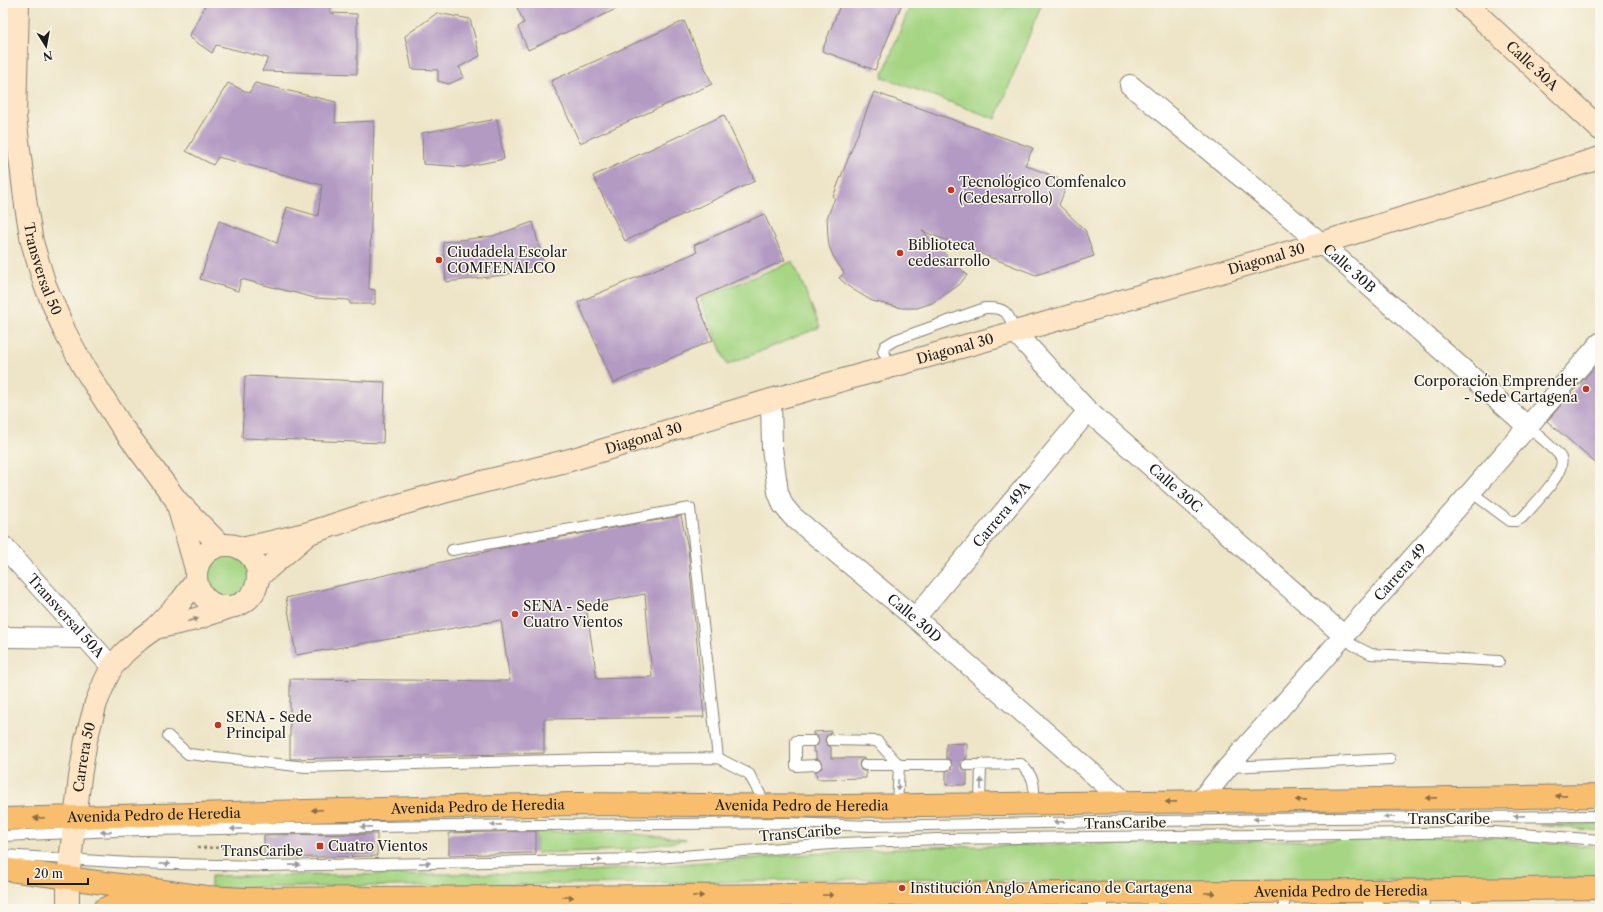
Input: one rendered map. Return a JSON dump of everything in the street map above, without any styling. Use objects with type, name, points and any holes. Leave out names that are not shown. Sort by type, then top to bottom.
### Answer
[{"type":"highway","name":"Avenida Pedro de Heredia","points":[[3,819],[74,825],[574,804],[897,805],[1600,796]]},
{"type":"highway","name":"Avenida Pedro de Heredia","points":[[3,869],[69,868],[206,897],[427,903],[1466,900],[1600,888]]},
{"type":"highway","points":[[104,909],[112,905],[129,901],[206,897]]},
{"type":"street","name":"Transversal 50","points":[[18,3],[9,117],[32,242],[45,285],[65,332],[83,366],[122,427],[177,501],[220,545]]},
{"type":"street","name":"Calle 30A","points":[[1464,3],[1600,129]]},
{"type":"street","name":"Calle 30B","points":[[1130,84],[1321,243],[1527,426]]},
{"type":"street","name":"Diagonal 30","points":[[242,549],[309,533],[367,514],[458,488],[570,460],[771,400],[1015,332],[1321,243],[1600,158]]},
{"type":"street","name":"Calle 30C","points":[[1015,332],[1088,411],[1343,635]]},
{"type":"street","name":"Carrera 49","points":[[1200,801],[1343,635],[1471,492],[1600,343]]},
{"type":"street","name":"Calle 30D","points":[[771,400],[772,448],[778,492],[783,505],[792,516],[915,618],[1125,802]]},
{"type":"street","name":"Carrera 49A","points":[[915,618],[1088,411]]},
{"type":"street","name":"Transversal 50","points":[[177,501],[196,575]]},
{"type":"street","name":"Diagonal 30","points":[[258,577],[309,533]]},
{"type":"street","points":[[228,544],[242,549],[249,554],[254,561],[258,577],[254,589],[246,600],[230,607],[220,606],[206,599],[200,592],[196,575],[199,560],[212,548],[220,545],[228,544]]},
{"type":"street","name":"Transversal 50A","points":[[3,546],[112,667]]},
{"type":"street","name":"Carrera 50","points":[[68,909],[69,868],[80,777],[86,740],[96,703],[104,681],[112,667],[181,602],[196,575]]},
{"type":"street","name":"Carrera 50","points":[[155,628],[196,619],[230,607]]},
{"type":"street","points":[[3,637],[86,638]]},
{"type":"lane","points":[[892,366],[883,351],[885,346],[896,340],[985,308],[998,308],[1008,314],[1015,332]]},
{"type":"lane","points":[[1471,492],[1510,521],[1516,521],[1522,518],[1558,476],[1562,465],[1561,457],[1527,426]]},
{"type":"lane","points":[[452,550],[690,508],[718,758]]},
{"type":"lane","points":[[1343,635],[1353,644],[1371,654],[1499,661]]},
{"type":"lane","points":[[168,736],[188,754],[306,767],[595,759],[718,758],[749,774],[766,805]]},
{"type":"lane","points":[[831,740],[877,741],[899,765],[897,805]]},
{"type":"lane","points":[[813,741],[796,741],[796,766],[816,765]]},
{"type":"lane","points":[[1228,767],[1390,759]]},
{"type":"lane","points":[[980,804],[981,764]]},
{"type":"lane","points":[[967,765],[1021,764],[1034,780],[1034,803]]},
{"type":"lane","points":[[866,765],[946,765]]},
{"type":"lane","name":"TransCaribe","points":[[3,836],[74,825],[140,830],[603,824],[788,824],[872,826],[1311,818],[1600,816]]},
{"type":"lane","name":"TransCaribe","points":[[3,855],[69,868],[130,863],[266,866],[645,859],[868,841],[1431,832],[1516,833],[1600,840]]},
{"type":"green space","points":[[911,3],[1042,3],[996,119],[882,77]]},
{"type":"green space","points":[[793,261],[820,327],[727,365],[700,299]]},
{"type":"green space","points":[[224,555],[232,555],[237,556],[244,561],[249,568],[249,586],[244,593],[237,598],[224,599],[216,596],[209,589],[206,581],[206,573],[209,565],[216,558]]},
{"type":"green space","points":[[1600,824],[1600,831],[1540,825]]},
{"type":"green space","points":[[536,831],[628,833],[686,840],[628,850],[536,853]]},
{"type":"green space","points":[[1490,837],[1600,847],[1600,878],[1119,883],[907,878],[647,883],[211,888],[211,876],[562,873],[811,854],[932,847]]},
{"type":"building","points":[[206,3],[330,3],[330,13],[357,14],[357,74],[262,71],[268,58],[216,45],[212,53],[189,37]]},
{"type":"building","points":[[515,3],[629,3],[528,50],[518,27],[524,23]]},
{"type":"building","points":[[841,3],[902,3],[875,70],[822,51]]},
{"type":"building","points":[[437,13],[470,19],[480,56],[459,67],[464,77],[449,84],[438,81],[438,70],[412,69],[405,36]]},
{"type":"building","points":[[684,21],[712,84],[580,143],[551,81]]},
{"type":"building","points":[[228,83],[249,93],[255,83],[336,102],[335,123],[374,121],[369,289],[375,290],[375,304],[350,304],[349,300],[315,298],[241,279],[238,291],[200,279],[219,221],[277,243],[287,207],[318,216],[322,185],[218,157],[213,165],[186,151]]},
{"type":"building","name":"Tecnológico Comfenalco (Cedesarrollo)","points":[[874,92],[1033,148],[1025,165],[1068,182],[1059,205],[1085,230],[1094,256],[1036,275],[922,231],[967,275],[959,285],[932,303],[917,308],[902,308],[872,301],[849,287],[839,278],[844,273],[833,256],[829,246],[827,218],[835,198],[833,197]]},
{"type":"building","points":[[724,115],[755,181],[625,241],[593,176]]},
{"type":"building","points":[[497,119],[504,159],[464,167],[423,164],[422,133]]},
{"type":"building","points":[[764,214],[785,260],[696,299],[713,340],[613,383],[578,302],[697,252],[694,245]]},
{"type":"building","points":[[533,222],[543,263],[505,275],[446,282],[443,242],[493,236]]},
{"type":"building","name":"Corporación Emprender - Sede Cartagena","points":[[1600,361],[1600,467],[1547,421]]},
{"type":"building","points":[[245,376],[385,382],[383,443],[242,438]]},
{"type":"building","points":[[681,516],[688,549],[704,717],[544,719],[544,753],[290,759],[290,679],[510,681],[501,620],[296,655],[286,598],[511,546]],"holes":[[[645,594],[652,677],[597,679],[586,605]]]},
{"type":"building","points":[[831,731],[831,734],[826,736],[825,740],[827,745],[831,747],[831,758],[865,758],[860,761],[859,765],[861,770],[866,772],[866,778],[817,779],[816,771],[822,768],[822,764],[819,759],[816,759],[816,752],[814,752],[813,747],[818,745],[819,741],[813,732]]},
{"type":"building","points":[[967,743],[967,758],[963,760],[961,765],[962,769],[967,771],[967,785],[946,785],[946,771],[951,769],[952,765],[950,760],[946,759],[946,744]]},
{"type":"building","name":"Cuatro Vientos","points":[[536,831],[536,853],[449,855],[449,833]]},
{"type":"building","name":"Cuatro Vientos","points":[[377,834],[377,856],[264,858],[264,835]]},
{"type":"place","name":"Tecnológico Comfenalco (Cedesarrollo)","points":[[951,190]]},
{"type":"place","name":"Biblioteca cedesarrollo","points":[[900,253]]},
{"type":"place","name":"Ciudadela Escolar COMFENALCO","points":[[439,260]]},
{"type":"place","name":"Corporación Emprender - Sede Cartagena","points":[[1586,389]]},
{"type":"place","name":"SENA - Sede Cuatro Vientos","points":[[515,614]]},
{"type":"place","name":"SENA - Sede Principal","points":[[218,725]]},
{"type":"place","name":"Cuatro Vientos","points":[[320,846]]},
{"type":"place","name":"Institución Anglo Americano de Cartagena","points":[[902,888]]}]
